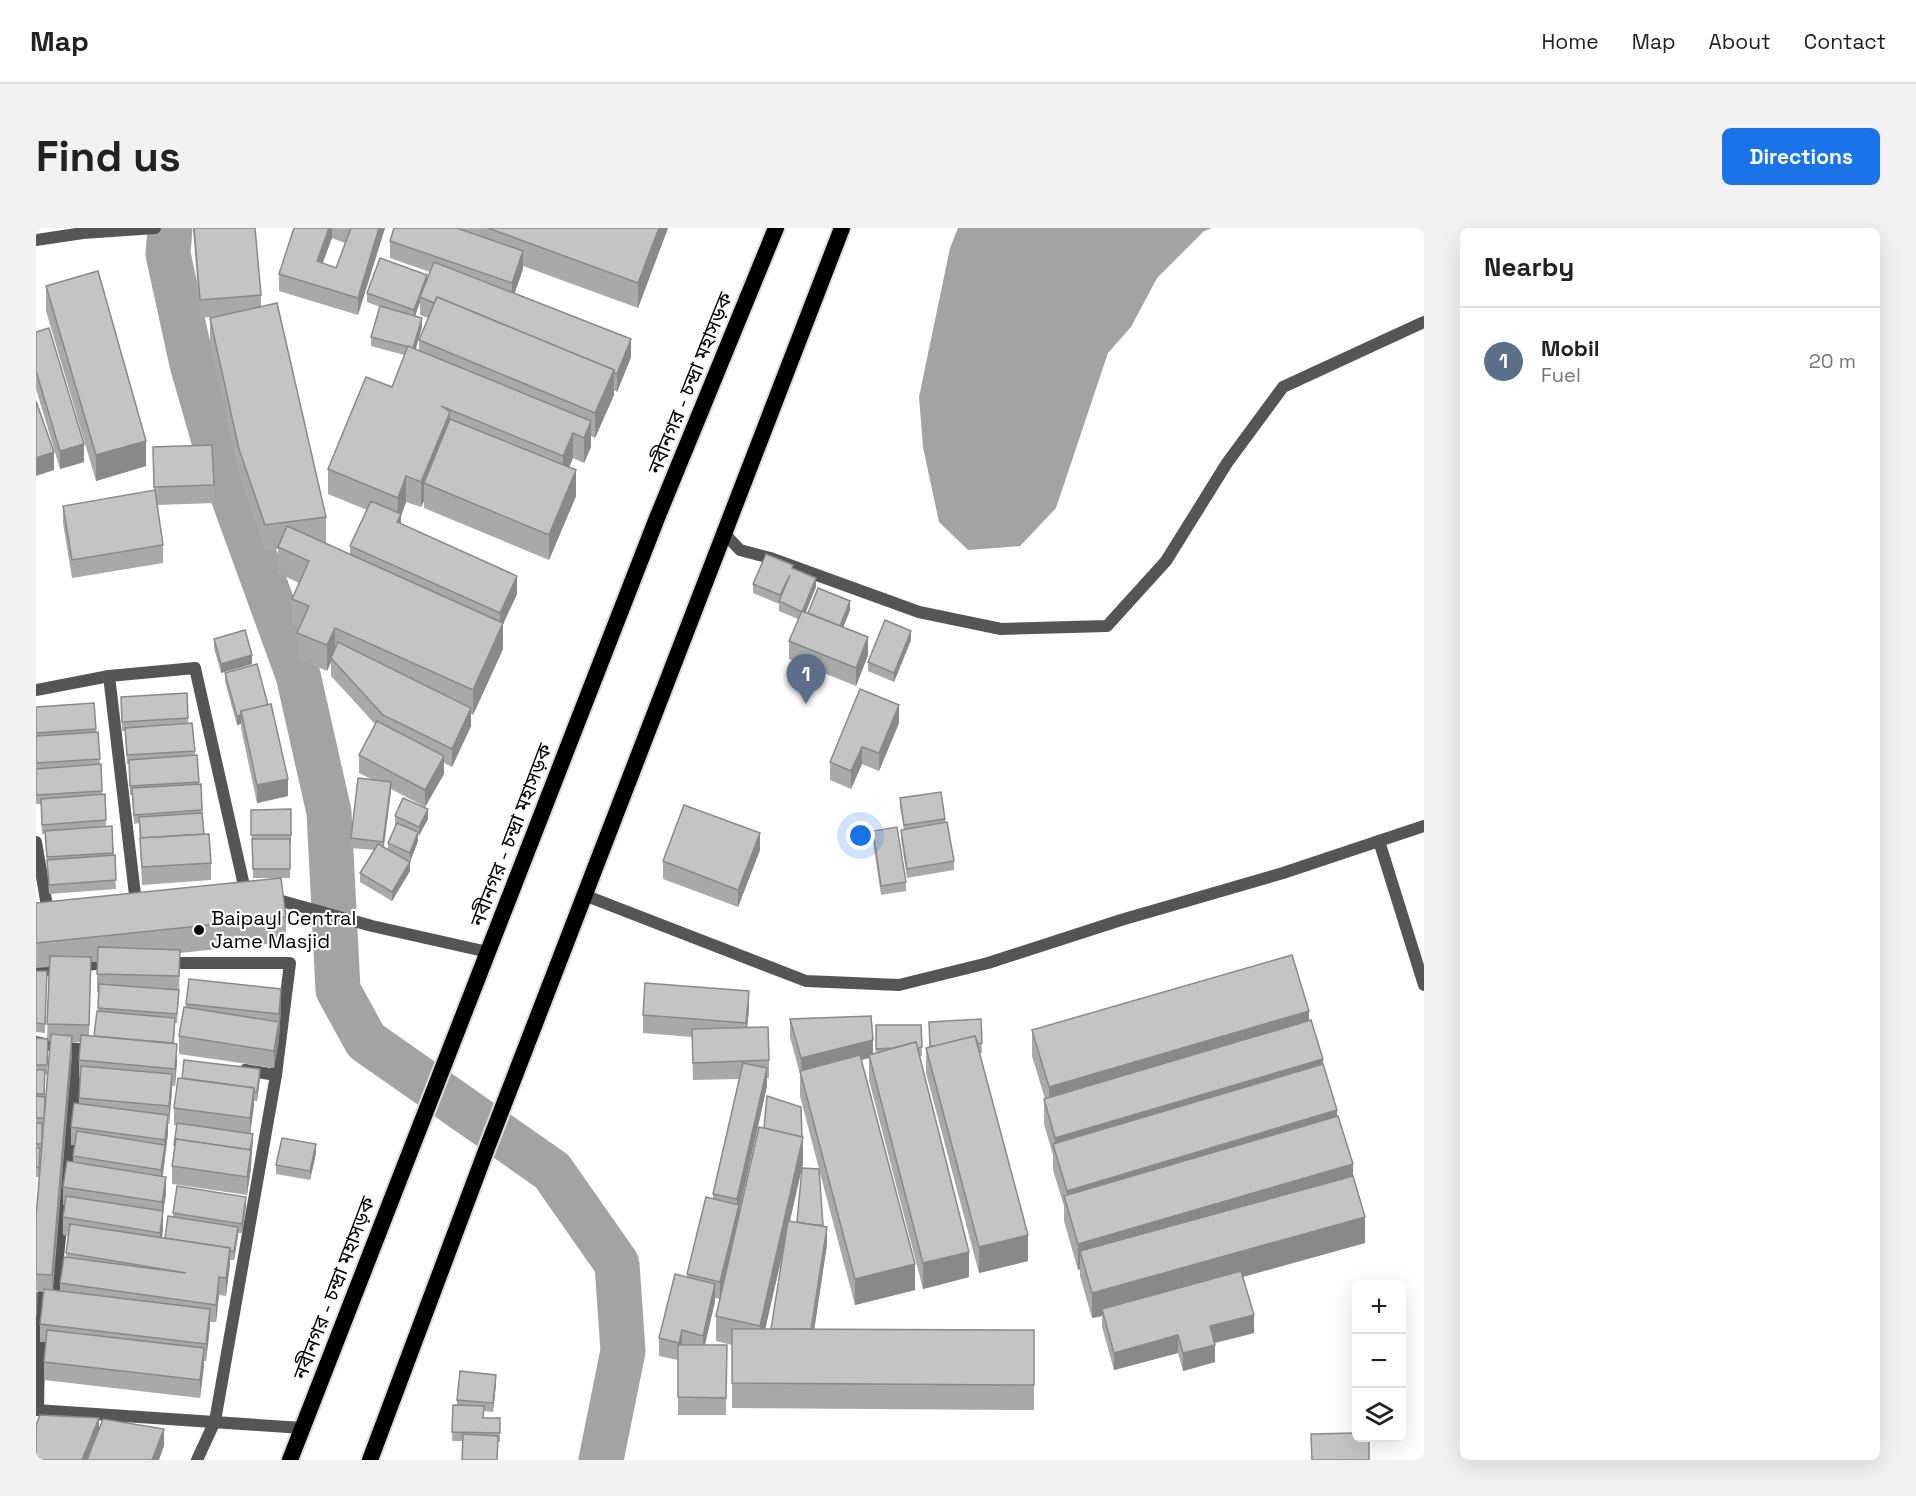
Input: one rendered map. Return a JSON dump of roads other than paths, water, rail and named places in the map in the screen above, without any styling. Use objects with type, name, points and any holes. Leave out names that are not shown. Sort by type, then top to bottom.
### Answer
[{"type":"highway","name":"নবীনগর - চন্দ্রা মহাসড়ক","points":[[290,1460],[657,519],[776,228]]},
{"type":"highway","points":[[370,1460],[576,915],[842,228]]},
{"type":"street","points":[[36,240],[83,233],[155,228]]},
{"type":"street","points":[[724,533],[740,550],[770,558],[919,612],[1001,629],[1107,626],[1166,561],[1227,463],[1283,387],[1424,322]]},
{"type":"street","points":[[36,690],[109,676],[195,668],[240,891],[372,926],[488,952]]},
{"type":"street","points":[[109,676],[130,904],[158,900]]},
{"type":"street","points":[[584,895],[806,981],[899,985],[988,963],[1121,920],[1283,873],[1424,826]]},
{"type":"street","points":[[1379,841],[1424,985]]},
{"type":"street","points":[[36,842],[48,912]]},
{"type":"street","points":[[36,971],[122,962]]},
{"type":"street","points":[[158,963],[290,963],[276,1076],[215,1422],[197,1460]]},
{"type":"street","points":[[36,1042],[113,1053]]},
{"type":"street","points":[[78,1049],[54,1299],[39,1297],[37,1410],[302,1428]]},
{"type":"street","points":[[230,1068],[276,1076]]},
{"type":"waterway","points":[[170,228],[168,254],[192,364],[219,458],[298,675],[329,812],[338,990],[366,1041],[552,1171],[617,1264],[623,1351],[601,1460]]},
{"type":"place","name":"Mobil","points":[[806,704]]},
{"type":"place","name":"Baipayl Central Jame Masjid","points":[[199,930]]}]
